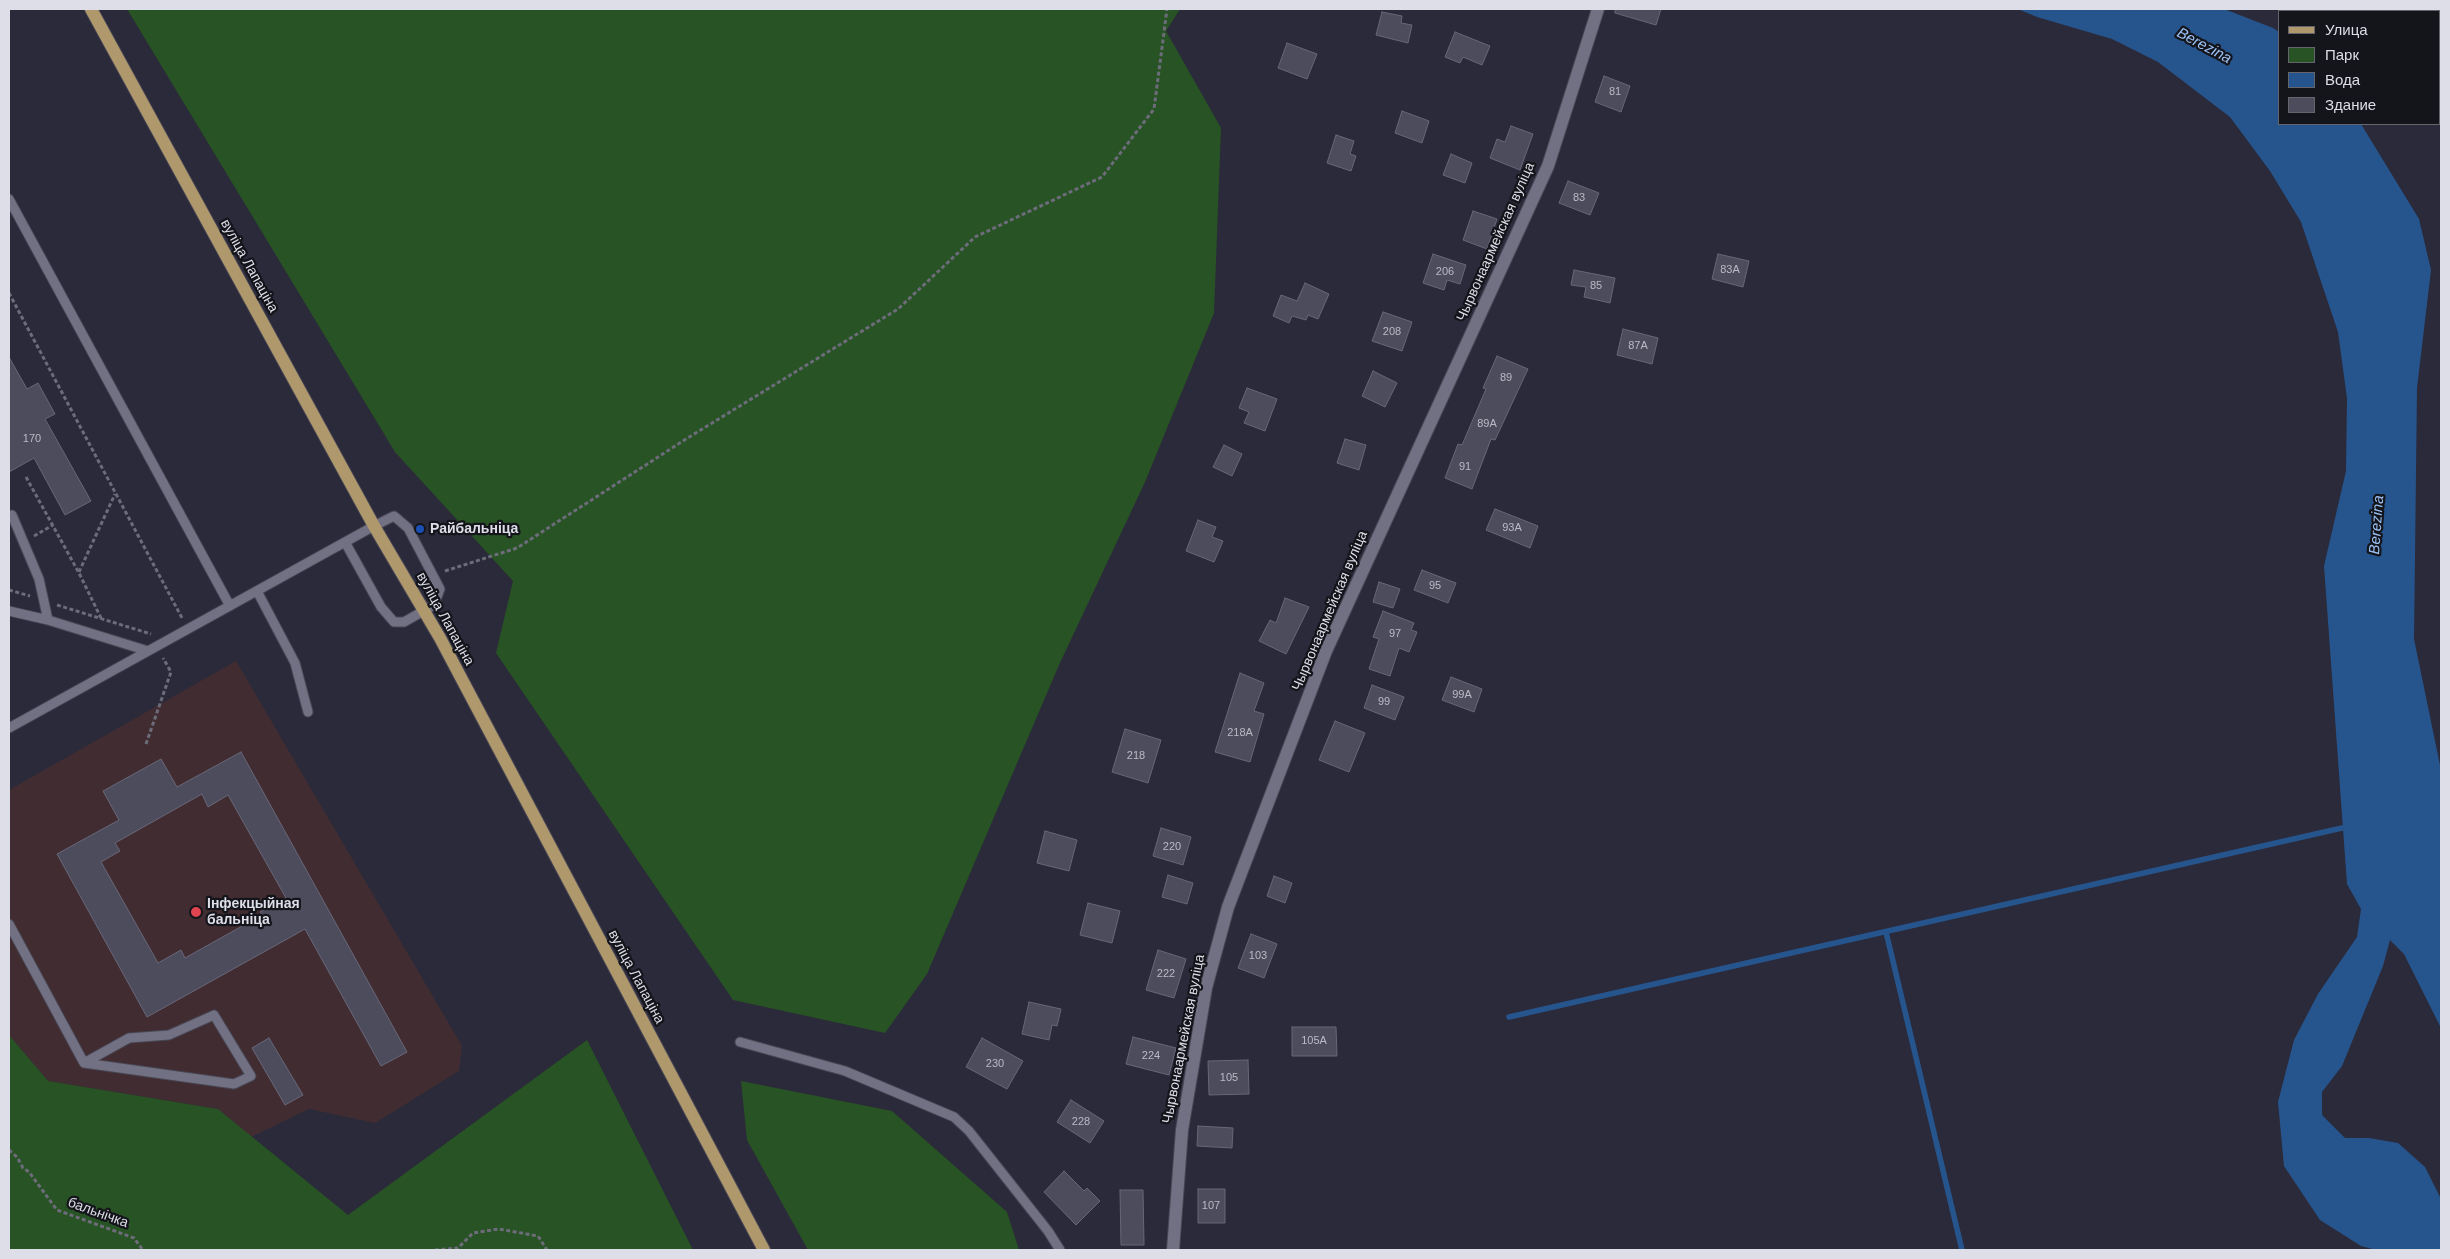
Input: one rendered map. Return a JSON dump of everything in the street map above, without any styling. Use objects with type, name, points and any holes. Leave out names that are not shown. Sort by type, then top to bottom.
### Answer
[{"type":"main road","name":"вуліца Лапаціна","points":[[91,9],[374,526],[424,611],[764,1250]]},
{"type":"street","name":"Чырвонаармейская вуліца","points":[[1173,1250],[1182,1130],[1206,988],[1228,907],[1326,651],[1548,166],[1598,9]]},
{"type":"lane","points":[[9,199],[230,606]]},
{"type":"lane","points":[[12,515],[39,579],[48,620]]},
{"type":"lane","points":[[9,728],[230,606],[345,542],[374,526],[394,516],[408,528],[440,589],[434,605],[404,622],[394,622],[381,607],[345,542]]},
{"type":"lane","points":[[257,591],[295,663],[308,712]]},
{"type":"lane","points":[[9,611],[48,620],[148,651]]},
{"type":"lane","points":[[9,924],[84,1062]]},
{"type":"lane","points":[[214,1015],[251,1076],[234,1084],[84,1062],[128,1038],[169,1035],[214,1015]]},
{"type":"lane","points":[[740,1042],[845,1071],[954,1117],[969,1131],[1048,1231],[1060,1250]]},
{"type":"path","points":[[432,575],[517,548],[686,439],[898,309],[975,237],[1102,176],[1154,109],[1167,9]]},
{"type":"path","points":[[9,293],[182,619]]},
{"type":"path","points":[[26,478],[79,573],[101,619]]},
{"type":"path","points":[[79,573],[115,493]]},
{"type":"path","points":[[9,590],[153,635],[160,631]]},
{"type":"path","points":[[175,623],[190,614]]},
{"type":"path","points":[[146,744],[171,672],[153,635]]},
{"type":"path","name":"бальнічка","points":[[9,1150],[17,1157],[17,1160],[57,1210],[134,1238],[143,1250]]},
{"type":"path","points":[[436,1250],[458,1248],[473,1233],[500,1229],[538,1236],[547,1250]]},
{"type":"shaded area","name":"Інфекцыйная бальніца","points":[[236,661],[462,1046],[459,1071],[375,1123],[309,1109],[251,1137],[218,1109],[48,1081],[9,1035],[9,790]]},
{"type":"green space","points":[[127,9],[1180,9],[1166,31],[1221,128],[1214,313],[1145,482],[1059,665],[927,974],[885,1033],[733,1000],[496,653],[513,581],[395,452]]},
{"type":"green space","points":[[9,1035],[48,1081],[218,1109],[348,1215],[587,1040],[693,1250],[9,1250]]},
{"type":"green space","points":[[741,1081],[892,1111],[1007,1212],[1019,1250],[808,1250],[747,1140]]},
{"type":"water","name":"Berezina","points":[[2018,9],[2224,9],[2273,28],[2278,31],[2278,125],[2362,125],[2419,219],[2431,270],[2417,388],[2414,639],[2441,770],[2441,1028],[2404,954],[2390,940],[2383,966],[2342,1066],[2322,1092],[2322,1115],[2345,1138],[2369,1138],[2398,1143],[2425,1167],[2441,1199],[2441,1250],[2376,1250],[2361,1246],[2320,1220],[2284,1166],[2278,1102],[2294,1040],[2318,994],[2357,937],[2361,909],[2347,884],[2324,566],[2346,471],[2347,398],[2338,332],[2301,222],[2270,171],[2230,117],[2158,62],[2112,39],[2037,17]]},
{"type":"building","points":[[1615,9],[1661,9],[1656,25],[1615,13]]},
{"type":"building","points":[[1382,12],[1402,16],[1401,23],[1412,25],[1408,43],[1376,35]]},
{"type":"building","points":[[1455,32],[1490,46],[1482,65],[1463,57],[1460,63],[1445,57]]},
{"type":"building","points":[[1287,43],[1317,54],[1307,79],[1278,68]]},
{"type":"building","points":[[1604,76],[1630,86],[1621,112],[1595,102]]},
{"type":"building","points":[[1402,111],[1429,121],[1422,143],[1395,133]]},
{"type":"building","points":[[1511,126],[1533,134],[1520,170],[1490,158],[1497,139],[1505,142]]},
{"type":"building","points":[[1336,135],[1354,141],[1350,154],[1356,156],[1351,171],[1327,163]]},
{"type":"building","points":[[1451,154],[1472,163],[1465,183],[1443,175]]},
{"type":"building","points":[[1568,181],[1599,193],[1590,215],[1559,203]]},
{"type":"building","points":[[1473,211],[1497,219],[1487,249],[1463,240]]},
{"type":"building","points":[[1433,254],[1466,265],[1460,284],[1447,280],[1444,290],[1423,283]]},
{"type":"building","points":[[1718,254],[1749,261],[1743,287],[1712,279]]},
{"type":"building","points":[[1574,270],[1615,278],[1610,303],[1584,297],[1586,287],[1571,285]]},
{"type":"building","points":[[1305,283],[1329,294],[1318,319],[1308,315],[1306,320],[1292,316],[1289,323],[1273,316],[1281,295],[1297,301]]},
{"type":"building","points":[[1383,312],[1412,322],[1402,351],[1372,341]]},
{"type":"building","points":[[1623,329],[1658,338],[1652,364],[1617,355]]},
{"type":"building","points":[[1497,356],[1528,369],[1495,440],[1491,439],[1472,489],[1445,478],[1458,444],[1462,445],[1486,389],[1483,388]]},
{"type":"building","points":[[9,357],[27,389],[38,383],[55,414],[45,419],[91,501],[65,515],[34,458],[9,472]]},
{"type":"building","points":[[1373,371],[1397,383],[1385,407],[1362,396]]},
{"type":"building","points":[[1247,388],[1277,399],[1265,431],[1244,423],[1249,412],[1239,408]]},
{"type":"building","points":[[1345,439],[1366,445],[1359,470],[1337,463]]},
{"type":"building","points":[[1224,445],[1242,454],[1232,476],[1213,467]]},
{"type":"building","points":[[1495,509],[1538,526],[1530,548],[1486,530]]},
{"type":"building","points":[[1198,520],[1216,527],[1212,537],[1223,541],[1214,562],[1186,551]]},
{"type":"building","points":[[1422,570],[1456,583],[1448,603],[1414,590]]},
{"type":"building","points":[[1379,582],[1400,589],[1393,608],[1373,602]]},
{"type":"building","points":[[1285,598],[1309,607],[1286,654],[1259,641],[1270,620],[1276,623]]},
{"type":"building","points":[[1383,611],[1414,623],[1411,630],[1417,632],[1409,652],[1399,648],[1390,676],[1369,669],[1379,639],[1373,637]]},
{"type":"building","points":[[1240,673],[1264,683],[1254,711],[1264,714],[1250,762],[1215,752]]},
{"type":"building","points":[[1451,677],[1482,689],[1474,712],[1442,700]]},
{"type":"building","points":[[1372,685],[1404,697],[1395,720],[1364,708]]},
{"type":"building","points":[[1335,721],[1365,733],[1349,772],[1319,760]]},
{"type":"building","points":[[1125,729],[1161,740],[1148,783],[1112,772]]},
{"type":"building","points":[[241,752],[407,1052],[381,1066],[305,929],[147,1017],[57,854],[119,820],[103,791],[161,759],[177,787]],"holes":[[[202,794],[208,807],[228,795],[286,898],[260,912],[262,915],[185,958],[181,950],[158,963],[101,862],[120,851],[115,843]]]},
{"type":"building","points":[[1161,828],[1191,837],[1183,865],[1153,856]]},
{"type":"building","points":[[1045,831],[1077,840],[1069,871],[1037,863]]},
{"type":"building","points":[[1168,875],[1193,883],[1187,904],[1162,897]]},
{"type":"building","points":[[1274,876],[1292,883],[1285,903],[1267,896]]},
{"type":"building","points":[[1088,903],[1120,911],[1112,943],[1080,935]]},
{"type":"building","points":[[1251,934],[1277,944],[1264,978],[1238,968]]},
{"type":"building","points":[[1158,950],[1186,959],[1174,998],[1146,990]]},
{"type":"building","points":[[1029,1002],[1061,1009],[1057,1026],[1052,1025],[1049,1040],[1022,1034]]},
{"type":"building","points":[[1292,1027],[1336,1027],[1337,1056],[1292,1056]]},
{"type":"building","points":[[1133,1037],[1176,1048],[1169,1075],[1126,1064]]},
{"type":"building","points":[[269,1038],[303,1095],[285,1105],[252,1048]]},
{"type":"building","points":[[982,1038],[1023,1061],[1007,1089],[966,1067]]},
{"type":"building","points":[[1248,1060],[1249,1094],[1209,1095],[1208,1061]]},
{"type":"building","points":[[1071,1100],[1104,1121],[1090,1143],[1057,1122]]},
{"type":"building","points":[[1198,1126],[1233,1128],[1232,1148],[1197,1146]]},
{"type":"building","points":[[1064,1171],[1084,1191],[1087,1188],[1100,1201],[1076,1225],[1044,1192]]},
{"type":"building","points":[[1198,1189],[1225,1189],[1225,1223],[1198,1223]]},
{"type":"building","points":[[1120,1190],[1143,1190],[1144,1245],[1121,1245]]},
{"type":"waterway","points":[[1509,1017],[2342,828]]},
{"type":"waterway","points":[[1886,932],[1962,1250]]},
{"type":"place","name":"Райбальніца","points":[[420,529]]},
{"type":"place","name":"Інфекцыйная бальніца","points":[[196,912]]}]
